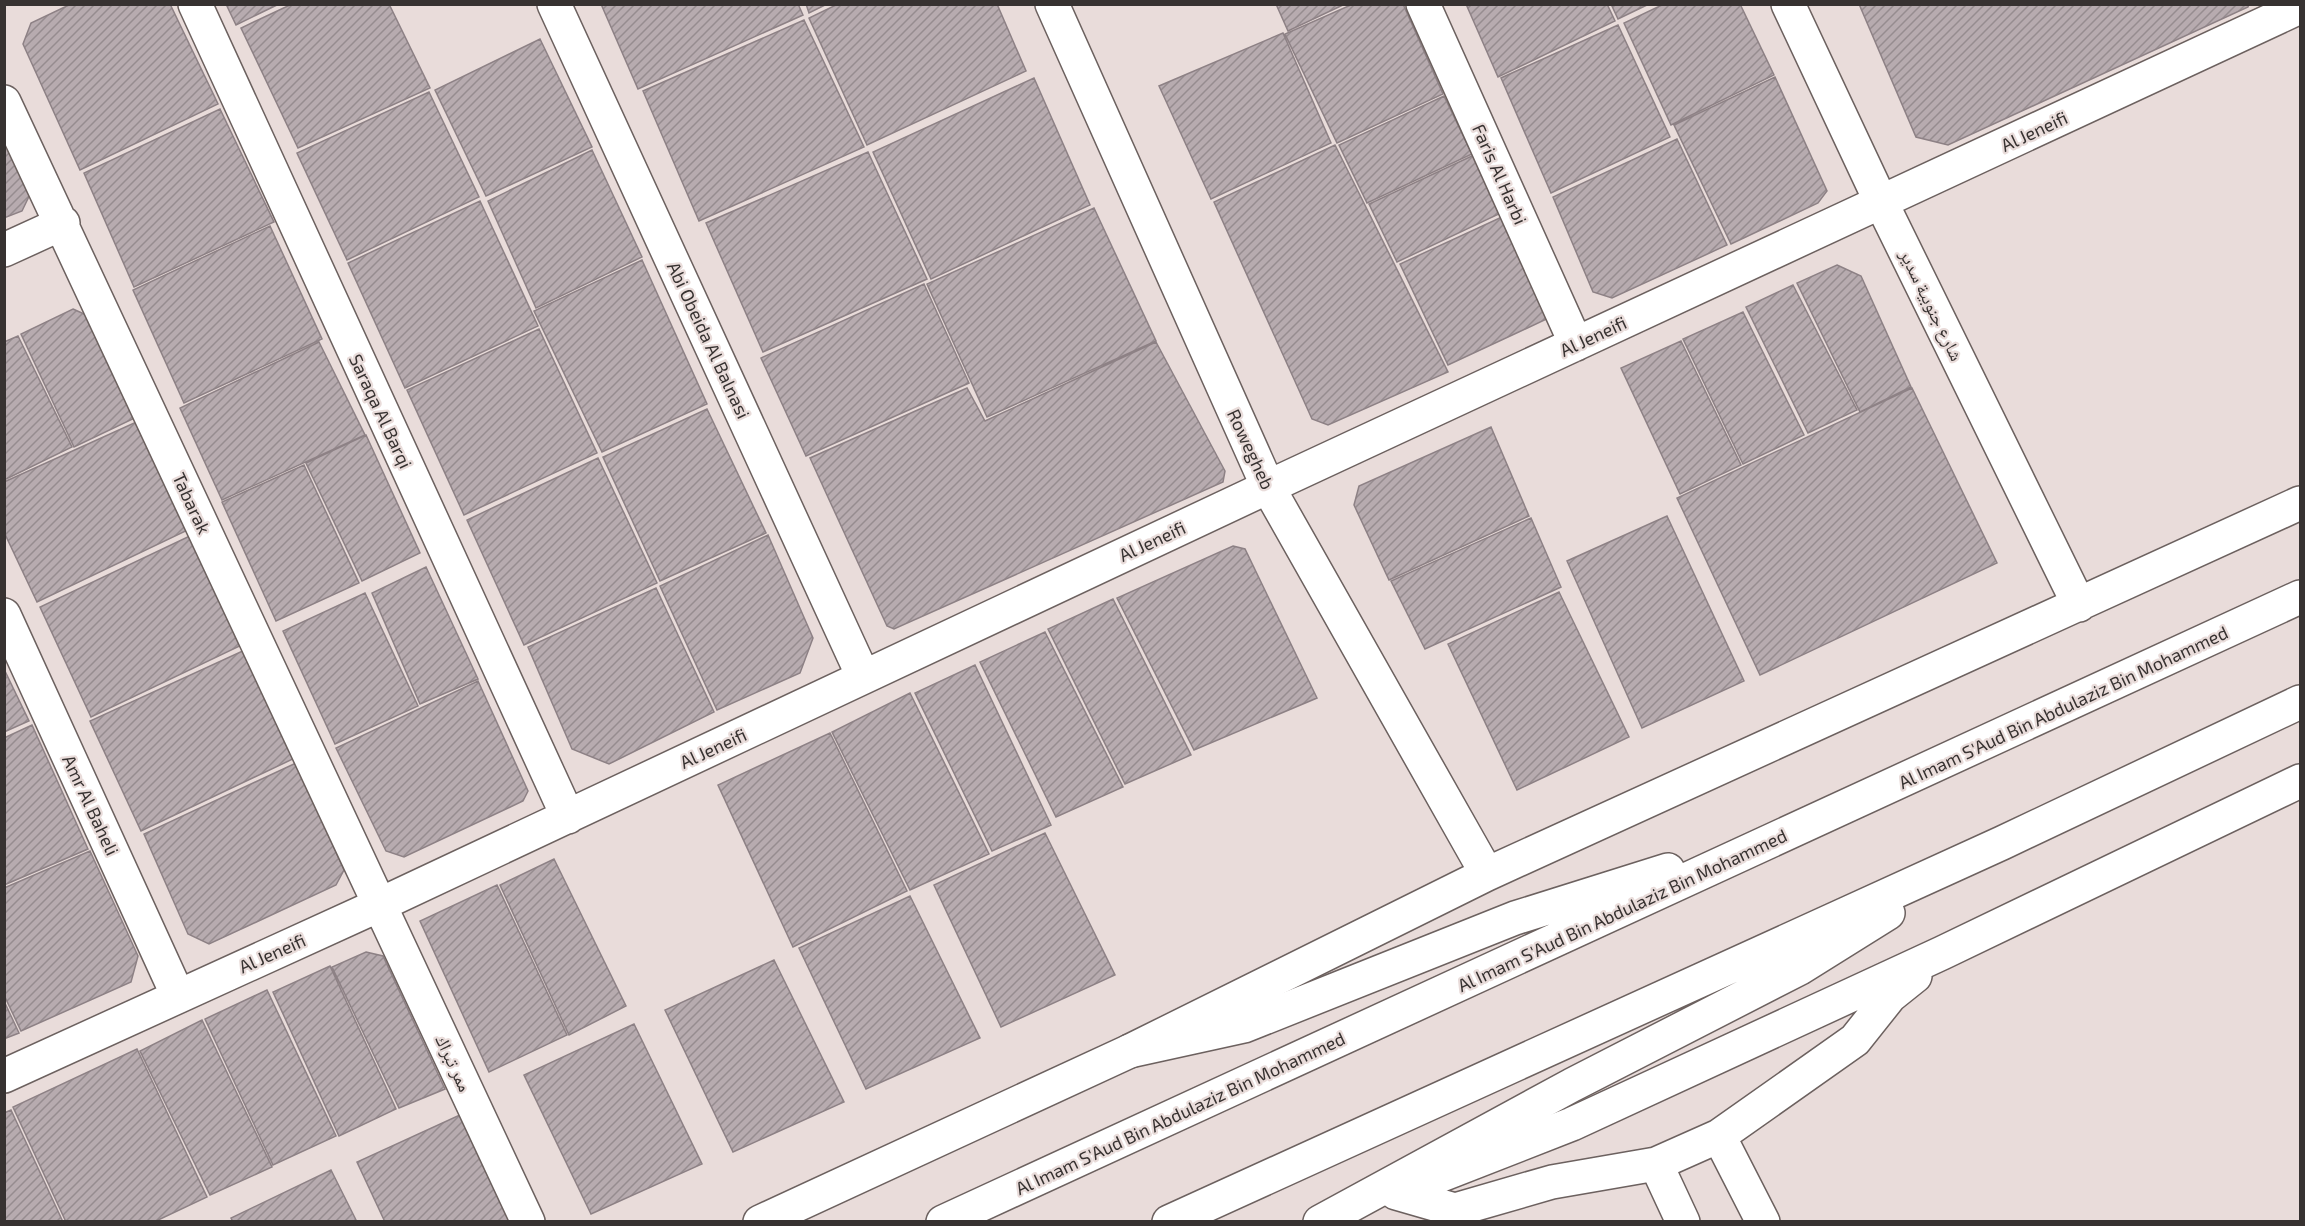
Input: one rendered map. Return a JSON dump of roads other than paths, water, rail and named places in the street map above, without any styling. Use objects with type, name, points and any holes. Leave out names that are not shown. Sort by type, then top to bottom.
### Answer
[{"type":"street","name":"Saraqa Al Barqi","points":[[195,4],[568,817]]},
{"type":"street","name":"Abi Obeida Al Balnasi","points":[[554,4],[863,676]]},
{"type":"street","name":"Rowegheb","points":[[1052,4],[1268,487],[1487,874]]},
{"type":"street","name":"Faris Al Harbi","points":[[1423,4],[1576,344]]},
{"type":"street","name":"شارع جنوبية سدير","points":[[1788,4],[1881,202],[2079,604]]},
{"type":"street","name":"Al Jeneifi","points":[[4,1076],[568,817],[863,676],[2299,6]]},
{"type":"street","name":"Tabarak","points":[[4,102],[63,223],[379,905]]},
{"type":"street","points":[[4,250],[63,223]]},
{"type":"street","points":[[760,1221],[1130,1051],[1487,874],[2301,503]]},
{"type":"street","name":"Al Imam S'Aud Bin Abdulaziz Bin Mohammed","points":[[943,1221],[2301,597]]},
{"type":"street","name":"Amr Al Baheli","points":[[4,615],[178,996]]},
{"type":"street","points":[[1169,1221],[2002,843],[2301,702]]},
{"type":"street","points":[[1333,1221],[1396,1193],[1572,1124],[1942,953],[2301,782]]},
{"type":"street","points":[[1130,1051],[1244,1026],[1515,918],[1793,832]]},
{"type":"street","points":[[1320,1221],[1572,1085],[1800,968],[2002,843]]},
{"type":"street","name":"ممر تبراك","points":[[379,905],[528,1221]]},
{"type":"street","points":[[1396,1193],[1455,1210],[1552,1182],[1656,1164],[1719,1136],[1855,1040],[1890,996],[1942,953]]},
{"type":"street","points":[[1719,1136],[1763,1221]]},
{"type":"street","points":[[1656,1164],[1683,1221]]}]
